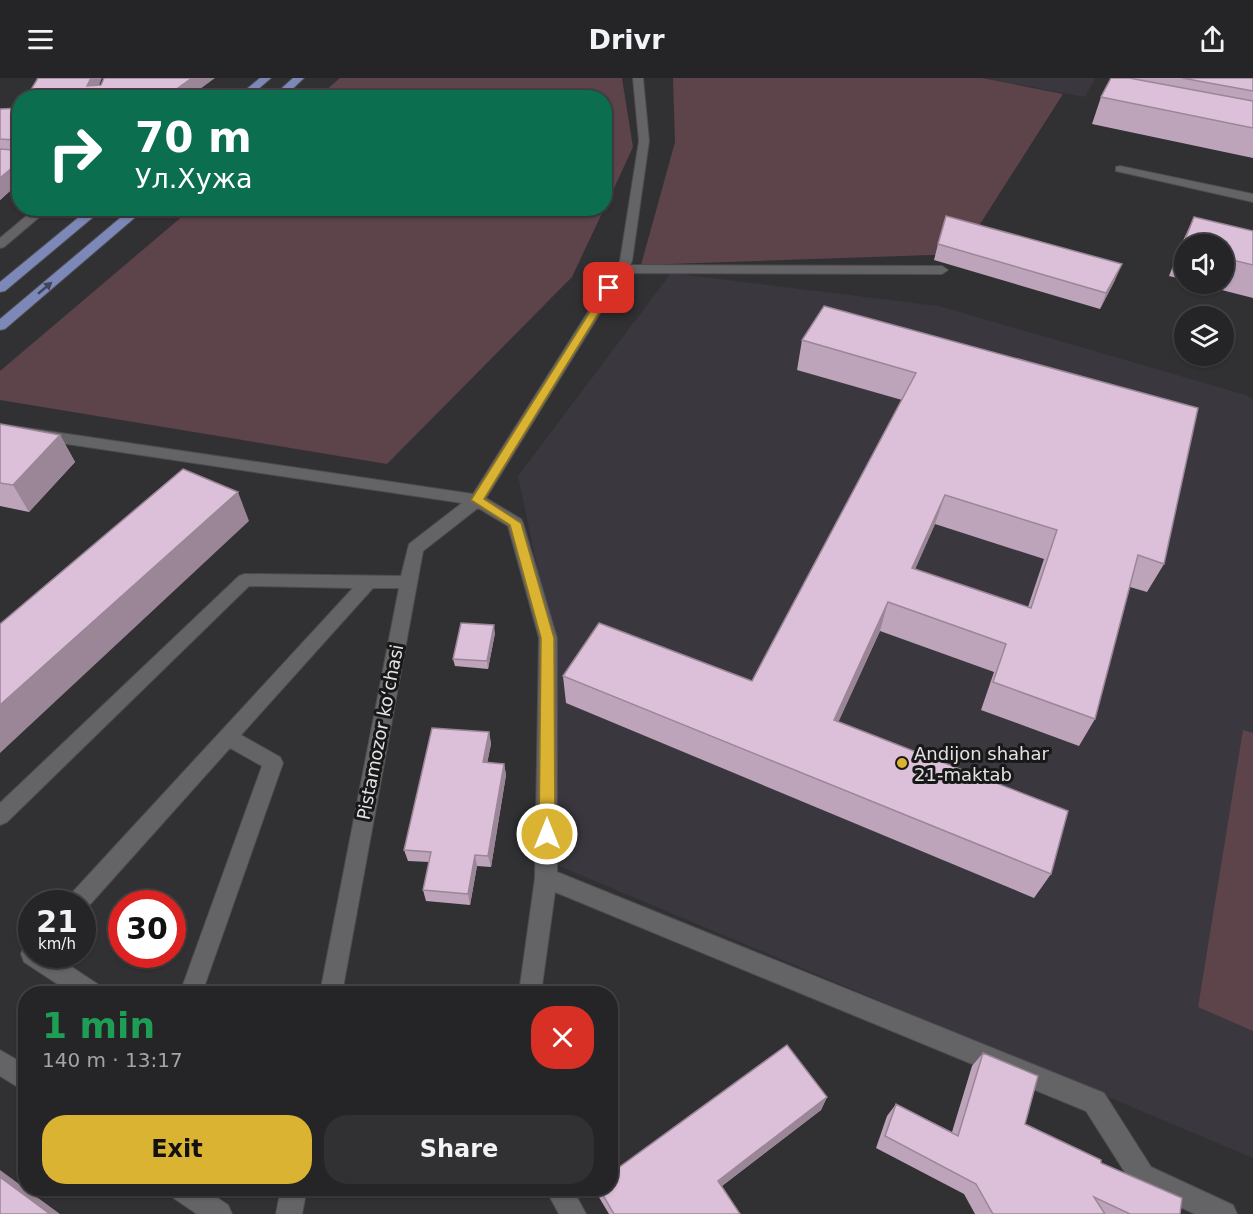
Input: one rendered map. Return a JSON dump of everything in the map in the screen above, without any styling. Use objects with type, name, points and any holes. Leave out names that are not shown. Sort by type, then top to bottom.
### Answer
[{"type":"main road","points":[[251,90],[266,78]]},
{"type":"main road","points":[[285,90],[299,78]]},
{"type":"main road","points":[[0,288],[88,216]]},
{"type":"main road","points":[[0,326],[131,216]]},
{"type":"street","points":[[477,500],[626,261],[644,141],[638,78]]},
{"type":"street","points":[[1120,170],[1253,198]]},
{"type":"street","points":[[0,244],[35,216]]},
{"type":"street","points":[[621,269],[942,270]]},
{"type":"street","points":[[0,429],[477,500],[515,523],[548,638],[546,878],[531,986]]},
{"type":"street","name":"Pistamozor koʻchasi","points":[[332,986],[415,548],[477,500]]},
{"type":"street","points":[[0,816],[245,579],[408,582]]},
{"type":"street","points":[[89,890],[369,581]]},
{"type":"street","points":[[193,986],[273,763],[228,737]]},
{"type":"street","points":[[546,878],[1095,1102],[1142,1176],[1224,1214]]},
{"type":"street","points":[[53,968],[80,986]]},
{"type":"street","points":[[0,1062],[18,1074]]},
{"type":"street","points":[[193,1196],[219,1214]]},
{"type":"street","points":[[290,1214],[293,1196]]},
{"type":"street","points":[[563,1196],[573,1214]]},
{"type":"shaded area","points":[[340,78],[622,78],[633,147],[612,193],[612,90],[326,90]]},
{"type":"shaded area","points":[[673,78],[982,78],[1063,94],[961,254],[641,265],[675,142]]},
{"type":"shaded area","points":[[982,78],[1095,78],[1085,97]]},
{"type":"shaded area","points":[[183,216],[601,216],[572,277],[387,464],[0,400],[0,371]]},
{"type":"shaded area","name":"Andijon shahar 21-maktab","points":[[671,273],[939,306],[1246,395],[1253,400],[1253,1158],[545,860],[558,666],[518,476]]},
{"type":"shaded area","points":[[1243,730],[1253,733],[1253,1031],[1198,1007]]},
{"type":"building","points":[[38,78],[91,78],[87,86],[101,85],[104,78],[192,78],[175,90],[31,90]]},
{"type":"building","points":[[1111,78],[1129,78],[1253,101],[1253,128],[1101,97]]},
{"type":"building","points":[[1182,78],[1253,78],[1253,91]]},
{"type":"building","points":[[12,108],[12,140],[0,139],[0,109]]},
{"type":"building","points":[[0,149],[12,150],[12,168],[0,178]]},
{"type":"building","points":[[946,216],[1122,264],[1106,293],[938,244]]},
{"type":"building","points":[[1194,217],[1253,231],[1253,265],[1234,260],[1234,234],[1187,234]]},
{"type":"building","points":[[824,306],[1198,408],[1164,564],[1138,555],[1095,719],[993,682],[1006,644],[888,602],[834,720],[1068,811],[1051,874],[563,676],[599,623],[752,681],[916,373],[802,340]],"holes":[[[945,495],[1057,530],[1031,608],[912,568]]]},
{"type":"building","points":[[0,424],[60,435],[13,485],[0,483]]},
{"type":"building","points":[[183,469],[238,492],[0,705],[0,624]]},
{"type":"building","points":[[461,623],[494,625],[487,661],[453,659]]},
{"type":"building","points":[[432,728],[489,732],[483,762],[504,764],[488,856],[475,855],[468,894],[423,890],[431,852],[404,850]]},
{"type":"building","points":[[787,1045],[827,1097],[718,1181],[740,1214],[614,1214],[604,1196],[618,1196],[618,1168]]},
{"type":"building","points":[[983,1053],[1038,1076],[1025,1124],[1101,1160],[1101,1163],[1182,1198],[1180,1214],[1130,1214],[1094,1197],[1105,1214],[993,1214],[976,1184],[885,1136],[896,1104],[958,1136]]},
{"type":"building","points":[[0,1177],[18,1190],[18,1196],[26,1196],[50,1214],[0,1214]]},
{"type":"place","name":"Andijon shahar 21-maktab","points":[[902,763]]},
{"type":"route","points":[[547,834],[548,638],[515,523],[477,500],[609,288]]}]
